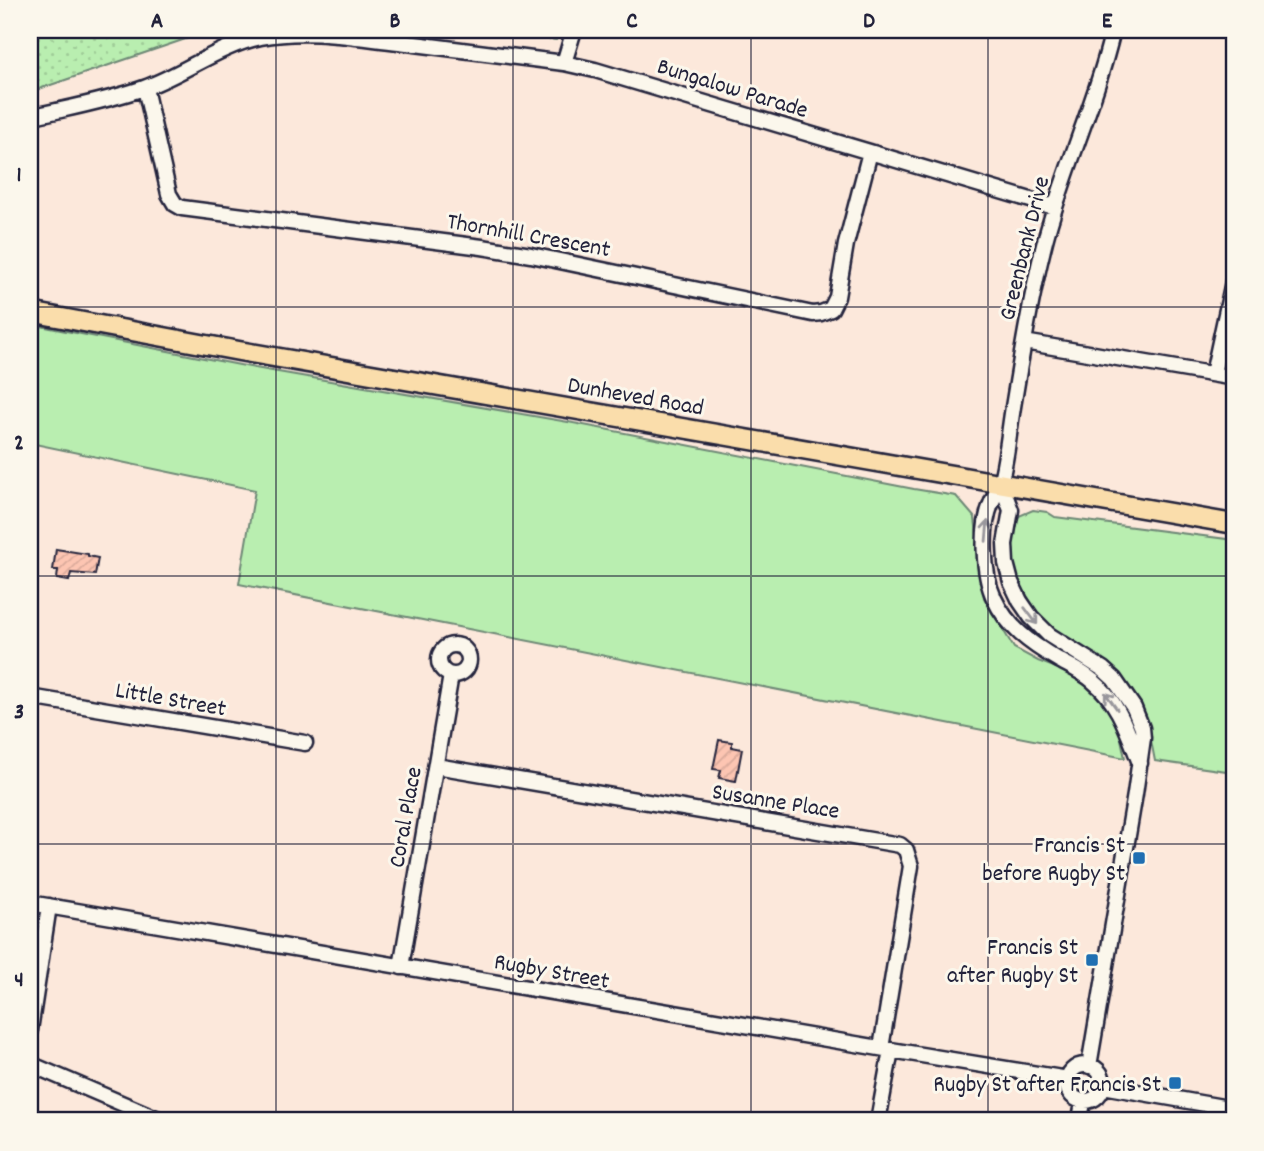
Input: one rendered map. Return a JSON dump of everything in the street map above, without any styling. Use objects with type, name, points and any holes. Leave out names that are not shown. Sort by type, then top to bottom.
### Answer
[{"type":"main road","name":"Dunheved Road","points":[[30,312],[239,351],[1234,524]]},
{"type":"street","points":[[564,62],[573,30]]},
{"type":"street","name":"Greenbank Drive","points":[[1001,484],[1034,288],[1054,207],[1098,82],[1113,30]]},
{"type":"street","name":"Bungalow Parade","points":[[30,117],[145,88],[211,54],[260,37],[292,33],[334,34],[564,62],[1054,207]]},
{"type":"street","name":"Thornhill Crescent","points":[[145,88],[169,194],[175,204],[182,208],[531,255],[813,314],[831,309],[837,297],[849,234],[870,152]]},
{"type":"street","points":[[1213,374],[1234,277]]},
{"type":"street","points":[[1024,342],[1234,378]]},
{"type":"street","points":[[1001,484],[989,511],[985,560],[988,581],[997,604],[1025,639],[1080,671],[1106,694],[1124,723],[1140,763]]},
{"type":"street","points":[[1001,484],[1011,510],[1004,554],[1015,592],[1039,627],[1103,669],[1122,689],[1142,728],[1140,763],[1089,1066]]},
{"type":"street","name":"Coral Place","points":[[401,967],[452,676]]},
{"type":"street","name":"Little Street","points":[[30,697],[306,743]]},
{"type":"street","name":"Susanne Place","points":[[436,766],[902,841],[911,866],[878,1121]]},
{"type":"street","name":"Rugby Street","points":[[30,903],[1068,1079]]},
{"type":"street","points":[[30,1030],[49,906]]},
{"type":"street","points":[[30,1064],[163,1121]]},
{"type":"street","points":[[1089,1066],[1098,1071],[1103,1086],[1093,1098],[1083,1101],[1072,1095],[1068,1079],[1074,1070],[1089,1066]]},
{"type":"street","points":[[1103,1086],[1234,1108]]},
{"type":"street","points":[[1080,1121],[1083,1101]]},
{"type":"green space","points":[[30,30],[212,30],[30,92]]},
{"type":"green space","points":[[468,30],[558,30],[556,40]]},
{"type":"green space","points":[[30,324],[255,368],[568,422],[956,496],[975,518],[984,598],[1014,648],[1062,670],[1090,688],[1111,709],[1125,758],[239,584],[255,490],[30,443]]},
{"type":"green space","points":[[1033,510],[1047,512],[1055,517],[1234,540],[1234,772],[1155,761],[1146,715],[1124,680],[1109,665],[1053,630],[1038,615],[1017,578],[1011,557],[1013,528],[1019,516]]},
{"type":"building","points":[[56,549],[98,558],[95,575],[71,573],[69,581],[57,579],[58,570],[53,570]]},
{"type":"building","points":[[719,740],[732,742],[732,747],[742,749],[736,781],[719,778],[721,770],[713,769]]},
{"type":"place","name":"Francis St before Rugby St","points":[[1139,858]]},
{"type":"place","name":"Francis St after Rugby St","points":[[1092,960]]},
{"type":"place","name":"Rugby St after Francis St","points":[[1175,1083]]}]
